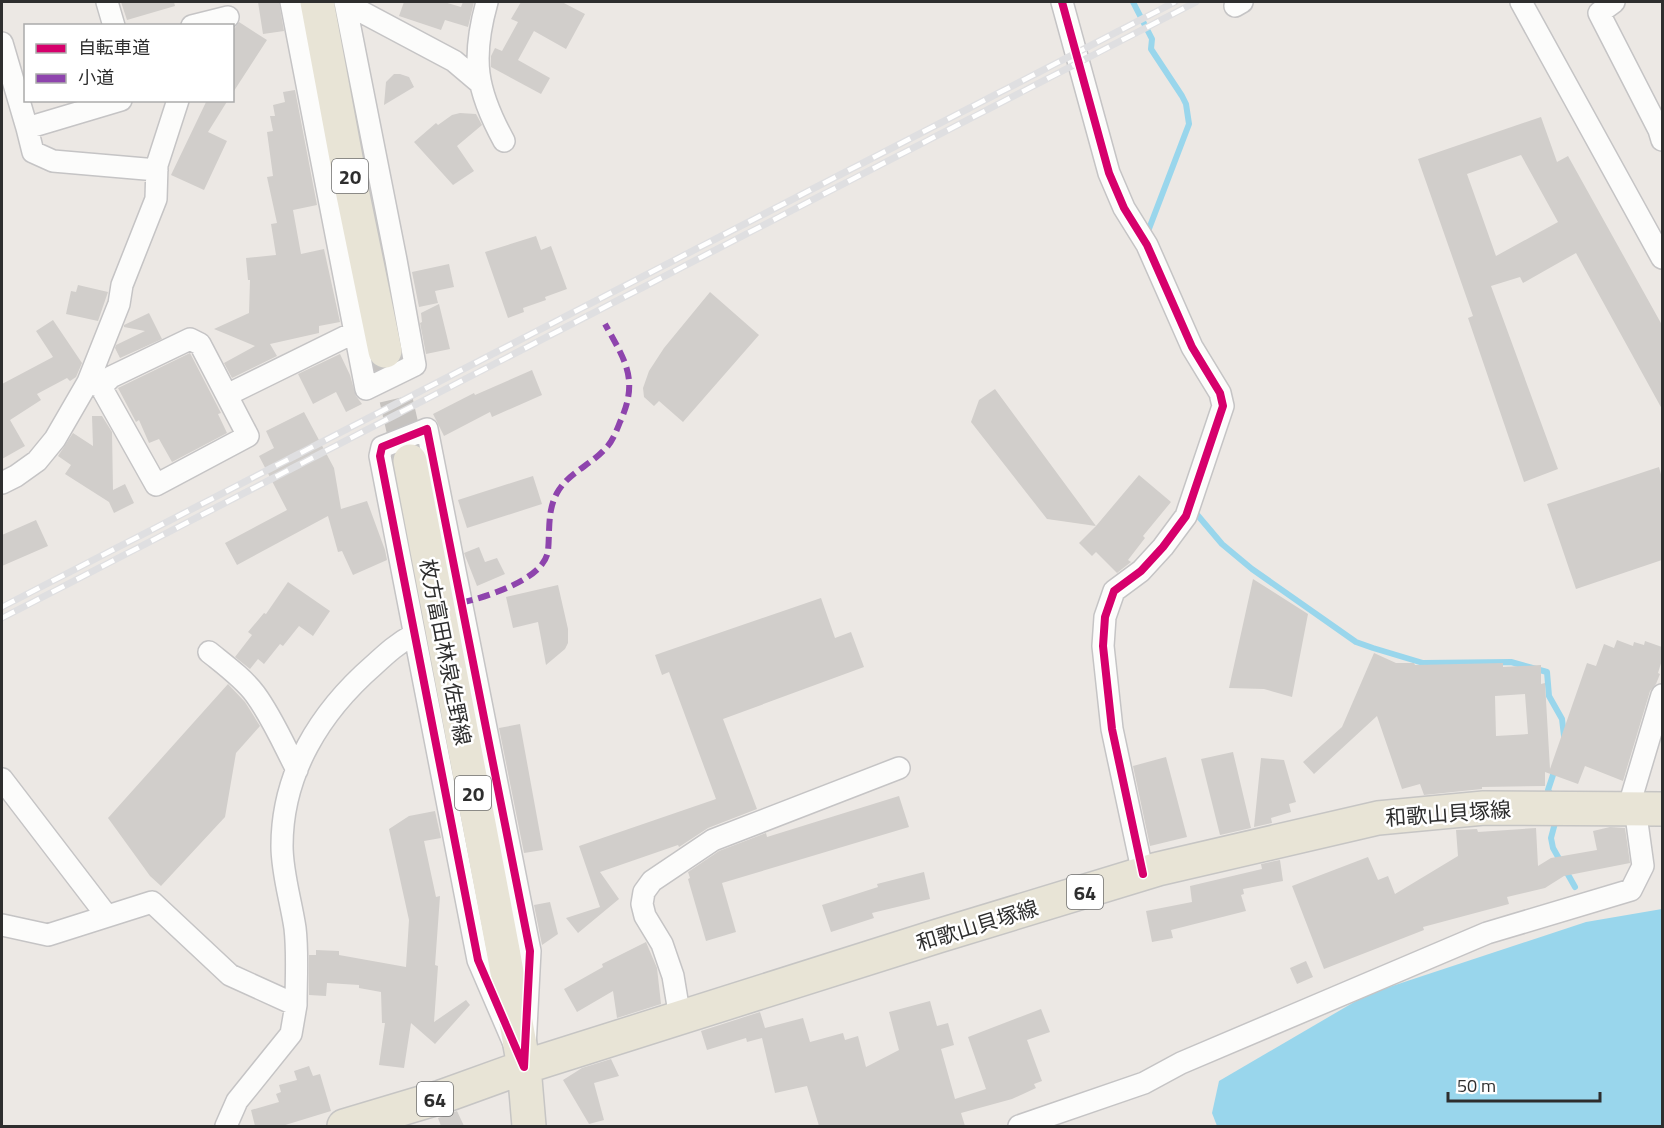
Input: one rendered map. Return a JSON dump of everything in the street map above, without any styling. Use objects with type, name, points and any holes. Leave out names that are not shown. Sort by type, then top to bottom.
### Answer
[{"type":"main road","name":"20","points":[[336,2],[354,202],[386,351]]},
{"type":"main road","name":"枚方富田林泉佐野線","points":[[410,461],[524,1067],[529,1126]]},
{"type":"main road","name":"和歌山貝塚線","points":[[344,1126],[441,1097],[524,1067],[1143,874],[1378,818],[1484,808],[1642,809]]},
{"type":"street","points":[[106,2],[113,24]]},
{"type":"street","points":[[291,2],[366,389],[415,365],[396,260],[336,2]]},
{"type":"street","points":[[336,2],[454,61],[480,82]]},
{"type":"street","points":[[487,2],[479,30],[480,82],[484,100],[504,141]]},
{"type":"street","points":[[1062,2],[1109,173],[1124,208],[1147,245],[1192,347],[1220,393],[1223,406],[1186,516],[1141,571],[1114,591],[1105,617],[1103,646],[1112,729],[1143,874]]},
{"type":"street","points":[[1521,2],[1659,244]]},
{"type":"street","points":[[1614,2],[1599,13],[1659,130],[1662,141]]},
{"type":"street","points":[[199,24],[229,15]]},
{"type":"street","points":[[2,43],[33,152],[53,161],[157,170]]},
{"type":"street","points":[[27,128],[114,102]]},
{"type":"street","points":[[2,483],[37,461],[94,385],[119,304],[122,285],[156,199],[157,170],[177,102]]},
{"type":"street","points":[[226,395],[355,332]]},
{"type":"street","points":[[190,339],[200,344],[248,436],[156,485],[94,385],[190,339]]},
{"type":"street","points":[[427,429],[530,951],[524,1067],[478,960],[380,456],[382,447],[427,429]]},
{"type":"street","points":[[226,1126],[237,1101],[291,1034],[296,1005],[295,930],[282,848],[284,816],[303,752],[322,720],[354,682],[400,642],[414,634]]},
{"type":"street","points":[[209,652],[238,676],[255,694],[297,770]]},
{"type":"street","points":[[1019,1126],[1144,1083],[1181,1063],[1487,933],[1631,890],[1643,866],[1642,809],[1662,695]]},
{"type":"street","points":[[680,1018],[673,976],[662,944],[645,916],[642,904],[644,892],[652,881],[713,840],[899,768]]},
{"type":"street","points":[[2,778],[107,916]]},
{"type":"street","points":[[2,925],[48,935],[152,902],[230,975],[296,1005]]},
{"type":"water","points":[[1662,909],[1662,1126],[1217,1126],[1212,1113],[1219,1081],[1368,994],[1586,922]]},
{"type":"building","points":[[121,2],[174,2],[175,6],[127,20]]},
{"type":"building","points":[[258,2],[279,2],[284,31],[263,34]]},
{"type":"building","points":[[404,2],[444,2],[461,7],[463,2],[474,2],[468,27],[445,20],[441,30],[399,16]]},
{"type":"building","points":[[521,2],[562,2],[585,14],[566,49],[534,31],[518,60],[550,78],[541,94],[491,67],[491,56],[495,48],[502,51],[518,22],[511,19]]},
{"type":"building","points":[[239,22],[267,40],[234,91],[234,29]]},
{"type":"building","points":[[394,74],[409,77],[414,87],[384,105],[386,82]]},
{"type":"building","points":[[295,90],[317,205],[293,210],[301,254],[324,249],[340,322],[319,326],[319,333],[270,344],[277,356],[232,378],[224,363],[255,346],[214,329],[249,313],[250,280],[248,280],[246,258],[276,255],[271,224],[277,223],[267,177],[273,176],[267,132],[273,131],[270,116],[275,116],[273,105],[285,102],[283,92]]},
{"type":"building","points":[[206,102],[227,102],[208,132],[227,141],[204,190],[171,175]]},
{"type":"building","points":[[476,114],[482,125],[457,146],[474,171],[453,185],[414,142],[436,123],[438,125],[452,115]]},
{"type":"building","points":[[1541,117],[1557,162],[1568,156],[1662,325],[1662,409],[1576,253],[1523,283],[1520,277],[1491,286],[1558,469],[1524,482],[1468,318],[1473,316],[1418,159]],"holes":[[[1521,155],[1558,222],[1496,256],[1467,174]]]},
{"type":"building","points":[[536,236],[541,250],[551,246],[567,289],[545,297],[546,300],[523,308],[524,312],[508,318],[485,252]]},
{"type":"building","points":[[449,264],[454,287],[435,291],[438,303],[419,307],[412,272]]},
{"type":"building","points":[[78,285],[108,292],[98,321],[66,314],[71,291],[76,292]]},
{"type":"building","points":[[710,292],[759,335],[683,422],[659,401],[654,406],[644,397],[643,388],[649,371],[664,348]]},
{"type":"building","points":[[439,304],[450,349],[426,354],[420,323],[422,322],[421,313]]},
{"type":"building","points":[[149,313],[162,339],[120,358],[115,348],[116,345],[145,331],[124,327],[124,325]]},
{"type":"building","points":[[53,320],[82,363],[76,377],[70,381],[67,378],[37,394],[41,400],[10,420],[25,446],[2,459],[2,384],[53,357],[36,331]]},
{"type":"building","points":[[190,353],[221,413],[218,414],[227,433],[172,462],[159,439],[149,443],[139,420],[136,422],[118,388]]},
{"type":"building","points":[[340,354],[350,375],[356,396],[362,404],[346,412],[336,392],[313,404],[298,374]]},
{"type":"building","points":[[532,370],[542,395],[492,417],[490,412],[444,436],[433,414],[474,393],[475,395]]},
{"type":"building","points":[[995,389],[1096,526],[1047,519],[971,422],[979,400]]},
{"type":"building","points":[[304,412],[334,468],[341,509],[367,501],[385,550],[387,560],[353,575],[342,551],[338,552],[328,516],[237,565],[225,543],[287,510],[259,456],[274,448],[266,431]]},
{"type":"building","points":[[92,416],[102,416],[112,432],[113,490],[125,484],[134,503],[114,513],[109,502],[65,474],[71,465],[58,456],[73,433],[93,446]]},
{"type":"building","points":[[1659,467],[1662,478],[1662,560],[1576,589],[1547,504]]},
{"type":"building","points":[[1139,475],[1171,502],[1143,536],[1145,538],[1128,560],[1131,562],[1117,573],[1096,552],[1092,556],[1079,543]]},
{"type":"building","points":[[533,476],[542,504],[467,528],[458,500]]},
{"type":"building","points":[[36,520],[48,546],[2,566],[2,535]]},
{"type":"building","points":[[479,547],[485,562],[497,558],[505,574],[477,586],[464,553]]},
{"type":"building","points":[[1253,579],[1308,614],[1292,697],[1264,689],[1229,688]]},
{"type":"building","points":[[288,582],[330,611],[313,636],[299,626],[264,664],[258,659],[250,669],[235,657],[252,635],[248,632],[264,613],[266,614]]},
{"type":"building","points":[[558,585],[568,629],[568,643],[565,649],[546,665],[538,622],[513,628],[506,597]]},
{"type":"building","points":[[821,598],[835,638],[851,632],[864,667],[723,719],[757,809],[708,828],[679,847],[678,845],[600,872],[619,899],[578,933],[566,918],[600,907],[579,846],[716,799],[669,672],[662,675],[655,655]]},
{"type":"building","points":[[1617,640],[1633,646],[1634,642],[1644,645],[1645,641],[1662,647],[1662,660],[1658,673],[1660,674],[1650,691],[1623,781],[1585,766],[1578,784],[1545,772],[1545,786],[1482,787],[1482,789],[1424,795],[1420,784],[1402,789],[1377,716],[1314,774],[1303,762],[1342,727],[1374,653],[1396,663],[1414,663],[1415,665],[1503,663],[1503,667],[1541,665],[1541,684],[1545,683],[1550,769],[1587,663],[1596,666],[1604,644],[1614,648]],"holes":[[[1525,694],[1528,734],[1496,736],[1495,696]]]},
{"type":"building","points":[[228,684],[245,702],[260,726],[236,753],[225,817],[161,886],[150,876],[108,818]]},
{"type":"building","points":[[520,724],[543,850],[524,853],[499,728]]},
{"type":"building","points":[[1233,752],[1251,828],[1220,835],[1201,759]]},
{"type":"building","points":[[1166,757],[1187,837],[1150,846],[1133,766]]},
{"type":"building","points":[[1261,758],[1284,760],[1296,802],[1289,804],[1291,812],[1271,818],[1272,823],[1254,827]]},
{"type":"building","points":[[899,796],[909,827],[722,883],[736,932],[706,941],[688,872],[719,851],[766,833],[767,837]]},
{"type":"building","points":[[435,811],[441,838],[424,841],[436,897],[440,896],[434,1022],[466,1000],[470,1005],[435,1044],[411,1023],[404,1068],[379,1065],[385,1023],[382,1023],[381,992],[359,988],[359,985],[327,983],[326,996],[309,995],[309,955],[316,955],[316,950],[339,951],[339,955],[406,967],[409,920],[389,829],[409,816]]},
{"type":"building","points":[[1610,827],[1625,828],[1630,863],[1564,876],[1545,888],[1507,897],[1509,904],[1423,927],[1424,930],[1324,969],[1292,886],[1368,857],[1378,880],[1388,876],[1395,894],[1458,856],[1456,830],[1477,829],[1478,832],[1536,828],[1538,866],[1551,858],[1597,850],[1593,831]]},
{"type":"building","points":[[1280,860],[1283,881],[1243,889],[1244,894],[1241,895],[1246,911],[1171,930],[1173,938],[1152,942],[1146,911],[1192,902],[1190,886],[1262,869],[1261,864]]},
{"type":"building","points":[[924,872],[930,899],[872,913],[874,918],[831,932],[822,905],[878,887],[877,884]]},
{"type":"building","points":[[550,902],[558,934],[542,945],[534,905]]},
{"type":"building","points":[[646,942],[657,968],[661,1004],[617,1018],[613,991],[577,1012],[564,989],[603,967],[602,964]]},
{"type":"building","points":[[1306,961],[1313,977],[1297,984],[1290,968]]},
{"type":"building","points":[[930,1001],[937,1026],[948,1023],[954,1045],[941,1049],[955,1099],[986,1089],[968,1037],[1041,1009],[1050,1032],[1027,1040],[1042,1081],[1034,1084],[1036,1088],[1012,1099],[961,1113],[965,1126],[819,1126],[807,1086],[775,1093],[762,1038],[747,1042],[746,1038],[707,1050],[701,1031],[760,1012],[765,1028],[803,1018],[810,1042],[843,1033],[845,1040],[858,1036],[866,1067],[899,1050],[889,1012]]},
{"type":"building","points":[[611,1059],[619,1076],[594,1083],[604,1120],[589,1124],[563,1080],[582,1068]]},
{"type":"building","points":[[309,1066],[313,1076],[320,1074],[331,1111],[282,1126],[255,1126],[251,1110],[279,1102],[276,1094],[281,1092],[279,1085],[297,1080],[294,1071]]},
{"type":"building","points":[[457,1111],[464,1126],[441,1126],[438,1118]]},
{"type":"waterway","points":[[1133,2],[1152,39],[1151,49],[1186,104],[1189,124],[1147,234]]},
{"type":"waterway","points":[[1194,511],[1222,544],[1252,569],[1356,642],[1423,663],[1511,662],[1547,672],[1549,696],[1562,719],[1564,736]]},
{"type":"waterway","points":[[1552,796],[1548,790],[1555,769]]},
{"type":"waterway","points":[[1555,823],[1551,838],[1553,848],[1575,887]]},
{"type":"tunnel","points":[[385,351],[410,461]]},
{"type":"railway","points":[[2,607],[1175,2]]},
{"type":"railway","points":[[2,618],[1196,2]]},
{"type":"marked path","points":[[461,603],[498,592],[536,571],[548,551],[550,514],[557,493],[567,480],[598,456],[614,437],[626,407],[629,383],[624,361],[605,324]]},
{"type":"cycle path","points":[[1062,2],[1109,173],[1124,208],[1147,245],[1192,347],[1220,393],[1223,406],[1186,516],[1163,547],[1141,571],[1114,591],[1105,617],[1103,646],[1112,729],[1143,874]]},
{"type":"cycle path","points":[[427,429],[530,951],[524,1067],[478,960],[380,456],[382,447],[427,429]]}]
